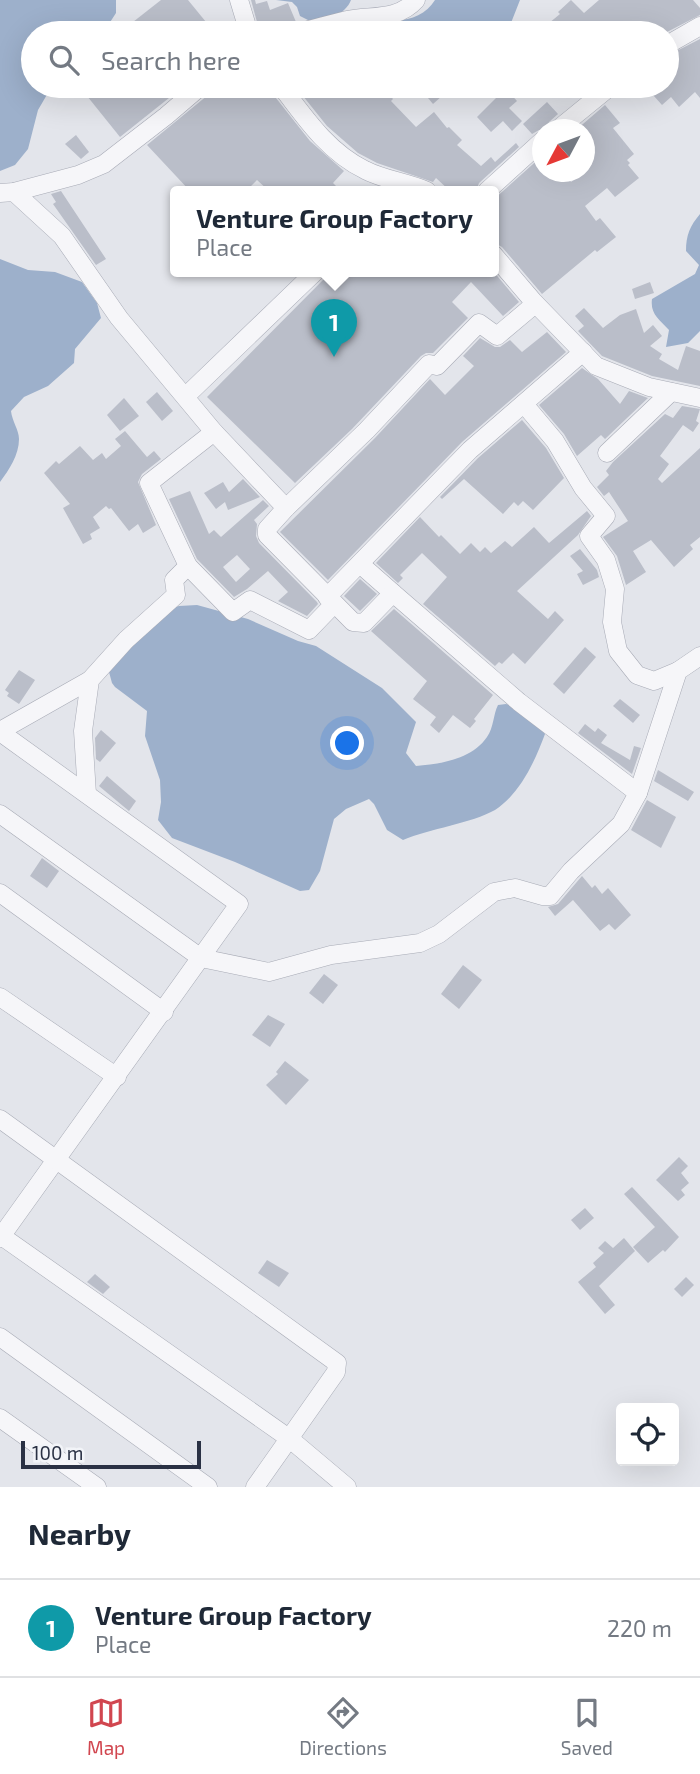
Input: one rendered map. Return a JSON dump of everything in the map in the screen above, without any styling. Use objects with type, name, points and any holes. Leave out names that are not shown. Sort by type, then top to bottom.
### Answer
[{"type":"street","points":[[239,0],[245,21]]},
{"type":"street","points":[[346,21],[384,18],[409,8],[416,0]]},
{"type":"street","points":[[679,38],[700,26]]},
{"type":"street","points":[[7,192],[78,175],[104,164],[187,98]]},
{"type":"street","points":[[290,98],[318,136],[363,170],[398,186]]},
{"type":"street","points":[[570,119],[596,98]]},
{"type":"street","points":[[492,186],[532,150]]},
{"type":"street","points":[[7,192],[62,236],[119,318],[214,432],[286,508]]},
{"type":"street","points":[[499,261],[535,304],[596,366],[649,387],[700,398]]},
{"type":"street","points":[[186,396],[310,277]]},
{"type":"street","points":[[393,593],[364,623],[353,622],[267,535],[267,529],[429,364],[437,366],[479,323],[497,336],[535,304]]},
{"type":"street","points":[[214,432],[149,483],[188,566],[233,612],[250,600],[309,630],[360,564],[470,450],[583,352]]},
{"type":"street","points":[[607,453],[671,391]]},
{"type":"street","points":[[524,404],[555,440],[583,488],[606,516],[589,536],[606,560],[615,589],[612,622],[618,651],[637,675],[654,681],[678,671],[700,656]]},
{"type":"street","points":[[360,564],[519,702],[638,793]]},
{"type":"street","points":[[188,566],[174,580],[176,594],[126,639],[90,681],[0,732],[239,904],[164,1012],[0,1236],[290,1439],[347,1487]]},
{"type":"street","points":[[0,814],[201,958],[269,972],[331,955],[420,943],[439,934],[494,892],[515,888],[550,896],[571,871],[621,824],[638,793],[678,671]]},
{"type":"street","points":[[87,794],[82,731],[90,681]]},
{"type":"street","points":[[0,893],[164,1012]]},
{"type":"street","points":[[0,997],[117,1077]]},
{"type":"street","points":[[0,1119],[337,1363],[336,1372],[255,1487]]},
{"type":"street","points":[[0,1338],[208,1487]]},
{"type":"street","points":[[0,1418],[97,1487]]},
{"type":"water","points":[[0,0],[116,0],[116,13],[111,21],[21,21],[21,98],[45,98],[38,110],[28,149],[15,165],[0,171]]},
{"type":"water","points":[[276,0],[351,0],[341,13],[321,21],[310,21],[300,16],[292,2]]},
{"type":"water","points":[[435,0],[520,0],[512,21],[392,21],[417,16],[427,10]]},
{"type":"water","points":[[700,214],[700,331],[688,343],[666,347],[669,330],[654,312],[652,299],[695,274],[699,265],[686,251],[686,245],[689,231]]},
{"type":"water","points":[[0,259],[28,270],[55,272],[82,282],[97,303],[101,318],[75,349],[74,363],[48,386],[24,397],[11,411],[19,445],[13,462],[0,482]]},
{"type":"water","points":[[197,605],[248,619],[316,646],[382,688],[416,722],[406,753],[416,766],[445,762],[473,751],[489,733],[498,705],[512,706],[545,734],[526,776],[512,795],[495,810],[475,819],[403,840],[387,830],[369,799],[346,809],[334,819],[320,871],[309,890],[300,891],[172,838],[158,820],[160,780],[145,736],[147,711],[115,687],[109,672],[165,610]]},
{"type":"building","points":[[161,0],[188,0],[205,21],[134,21]]},
{"type":"building","points":[[251,0],[255,0],[256,4],[267,1],[270,10],[288,3],[296,21],[257,21]]},
{"type":"building","points":[[571,0],[584,13],[599,0],[693,0],[700,8],[700,15],[679,26],[679,21],[552,21],[560,14],[558,12]]},
{"type":"building","points":[[700,39],[700,98],[695,92],[679,107],[672,98],[679,98],[679,50]]},
{"type":"building","points":[[89,98],[169,98],[120,137]]},
{"type":"building","points":[[204,98],[276,98],[310,141],[344,171],[333,183],[336,186],[264,186],[257,180],[251,186],[185,186],[147,145]]},
{"type":"building","points":[[305,98],[392,98],[391,101],[416,127],[434,112],[447,128],[462,140],[457,145],[481,166],[491,157],[495,162],[516,143],[519,147],[478,186],[445,186],[436,178],[433,182],[377,163],[358,153],[327,126]]},
{"type":"building","points":[[428,98],[440,98],[433,104]]},
{"type":"building","points":[[496,98],[514,98],[517,101],[509,108],[522,121],[512,131],[503,121],[491,132],[477,117]]},
{"type":"building","points":[[656,98],[670,98],[662,105]]},
{"type":"building","points":[[547,102],[558,114],[552,119],[532,119],[532,134],[523,124]]},
{"type":"building","points":[[605,105],[620,123],[613,128],[634,154],[627,160],[630,163],[628,165],[639,178],[615,197],[607,188],[585,206],[596,221],[600,218],[616,237],[597,252],[595,250],[542,294],[499,245],[499,195],[532,165],[532,182],[595,182],[595,119],[589,119]]},
{"type":"building","points":[[76,135],[89,152],[81,159],[65,144]]},
{"type":"building","points":[[61,191],[106,259],[96,265],[53,204],[56,202],[51,194]]},
{"type":"building","points":[[498,277],[519,302],[503,316],[471,282],[452,302],[468,318],[433,353],[421,356],[352,429],[295,483],[207,397],[324,279]]},
{"type":"building","points":[[650,282],[654,293],[635,299],[632,289]]},
{"type":"building","points":[[584,308],[603,328],[620,315],[636,309],[644,333],[653,325],[662,336],[650,346],[662,354],[659,359],[678,370],[686,346],[700,351],[700,386],[652,376],[602,356],[578,331],[584,326],[575,316]]},
{"type":"building","points":[[547,332],[566,352],[462,442],[328,580],[280,532],[430,379],[445,395],[474,366],[463,356],[480,338],[495,347],[500,347],[510,340],[522,352]]},
{"type":"building","points":[[582,368],[598,379],[620,404],[629,391],[648,398],[605,439],[601,435],[577,456],[564,434],[539,405]]},
{"type":"building","points":[[157,392],[173,411],[162,421],[146,402]]},
{"type":"building","points":[[124,398],[139,416],[120,431],[107,415]]},
{"type":"building","points":[[682,406],[700,409],[696,421],[699,423],[693,432],[683,425],[660,456],[669,464],[658,479],[662,483],[700,448],[700,537],[690,545],[693,549],[674,567],[651,540],[633,551],[646,572],[626,585],[617,556],[603,537],[628,521],[609,492],[604,496],[597,487],[609,475],[606,471],[613,462],[665,414],[673,418]]},
{"type":"building","points":[[522,420],[546,448],[564,478],[533,510],[523,501],[518,506],[514,502],[503,514],[464,479],[442,499],[440,497],[478,458]]},
{"type":"building","points":[[125,431],[147,457],[154,451],[161,459],[142,474],[138,482],[156,525],[143,533],[138,524],[129,531],[111,508],[106,506],[93,517],[100,528],[90,534],[92,539],[83,544],[63,508],[70,504],[44,473],[56,461],[59,464],[80,446],[93,460],[102,453],[106,459],[121,446],[115,439]]},
{"type":"building","points":[[243,479],[260,497],[228,510],[225,502],[216,509],[204,493],[223,482],[229,492]]},
{"type":"building","points":[[190,491],[209,534],[214,530],[221,537],[263,500],[269,506],[254,520],[259,543],[318,604],[307,616],[278,601],[288,592],[268,571],[234,597],[197,559],[169,499]],"holes":[[[237,555],[250,569],[236,582],[223,567]]]},
{"type":"building","points":[[587,511],[591,516],[578,535],[517,591],[548,619],[555,611],[564,620],[525,664],[513,653],[502,664],[499,662],[495,666],[423,604],[447,577],[422,553],[400,575],[403,578],[398,583],[376,563],[420,517],[460,554],[471,543],[480,552],[485,547],[491,553],[505,541],[512,547],[534,527],[549,543]]},
{"type":"building","points":[[580,549],[597,570],[599,577],[583,585],[577,574],[583,571],[570,556]]},
{"type":"building","points":[[360,579],[377,594],[360,611],[344,596]]},
{"type":"building","points":[[394,609],[493,695],[470,728],[453,715],[439,733],[430,725],[436,717],[413,699],[427,681],[371,631]]},
{"type":"building","points":[[585,647],[596,657],[564,694],[553,684]]},
{"type":"building","points":[[19,670],[35,680],[19,704],[7,696],[9,693],[5,690]]},
{"type":"building","points":[[620,699],[640,715],[633,723],[613,706]]},
{"type":"building","points":[[585,724],[595,732],[598,728],[607,735],[601,743],[630,760],[634,746],[641,748],[632,774],[578,733]]},
{"type":"building","points":[[101,730],[116,743],[100,762],[96,759],[95,738]]},
{"type":"building","points":[[658,770],[694,792],[688,801],[654,781]]},
{"type":"building","points":[[107,776],[136,801],[129,811],[99,786]]},
{"type":"building","points":[[647,800],[676,817],[661,848],[631,830]]},
{"type":"building","points":[[42,858],[59,871],[47,888],[30,876]]},
{"type":"building","points":[[582,876],[592,888],[595,885],[602,894],[608,888],[631,915],[615,930],[609,924],[600,931],[573,900],[555,916],[548,907],[558,904]]},
{"type":"building","points":[[463,965],[482,980],[459,1009],[441,994]]},
{"type":"building","points":[[324,974],[338,985],[323,1004],[309,993]]},
{"type":"building","points":[[268,1015],[285,1024],[270,1047],[252,1035]]},
{"type":"building","points":[[285,1061],[309,1080],[286,1105],[266,1085],[278,1074],[276,1072]]},
{"type":"building","points":[[679,1157],[688,1166],[681,1173],[689,1183],[681,1190],[685,1195],[678,1201],[656,1180]]},
{"type":"building","points":[[632,1187],[679,1237],[665,1252],[663,1250],[648,1263],[633,1247],[655,1227],[624,1194]]},
{"type":"building","points":[[585,1208],[594,1218],[580,1230],[571,1220]]},
{"type":"building","points":[[624,1238],[635,1251],[599,1286],[615,1305],[605,1314],[578,1282],[596,1267],[593,1263],[604,1253],[598,1248],[605,1241],[613,1248]]},
{"type":"building","points":[[267,1260],[289,1273],[279,1287],[258,1273]]},
{"type":"building","points":[[95,1274],[110,1287],[103,1294],[87,1282]]},
{"type":"building","points":[[686,1277],[694,1285],[682,1297],[674,1289]]},
{"type":"place","name":"Venture Group Factory","points":[[334,357]]}]
